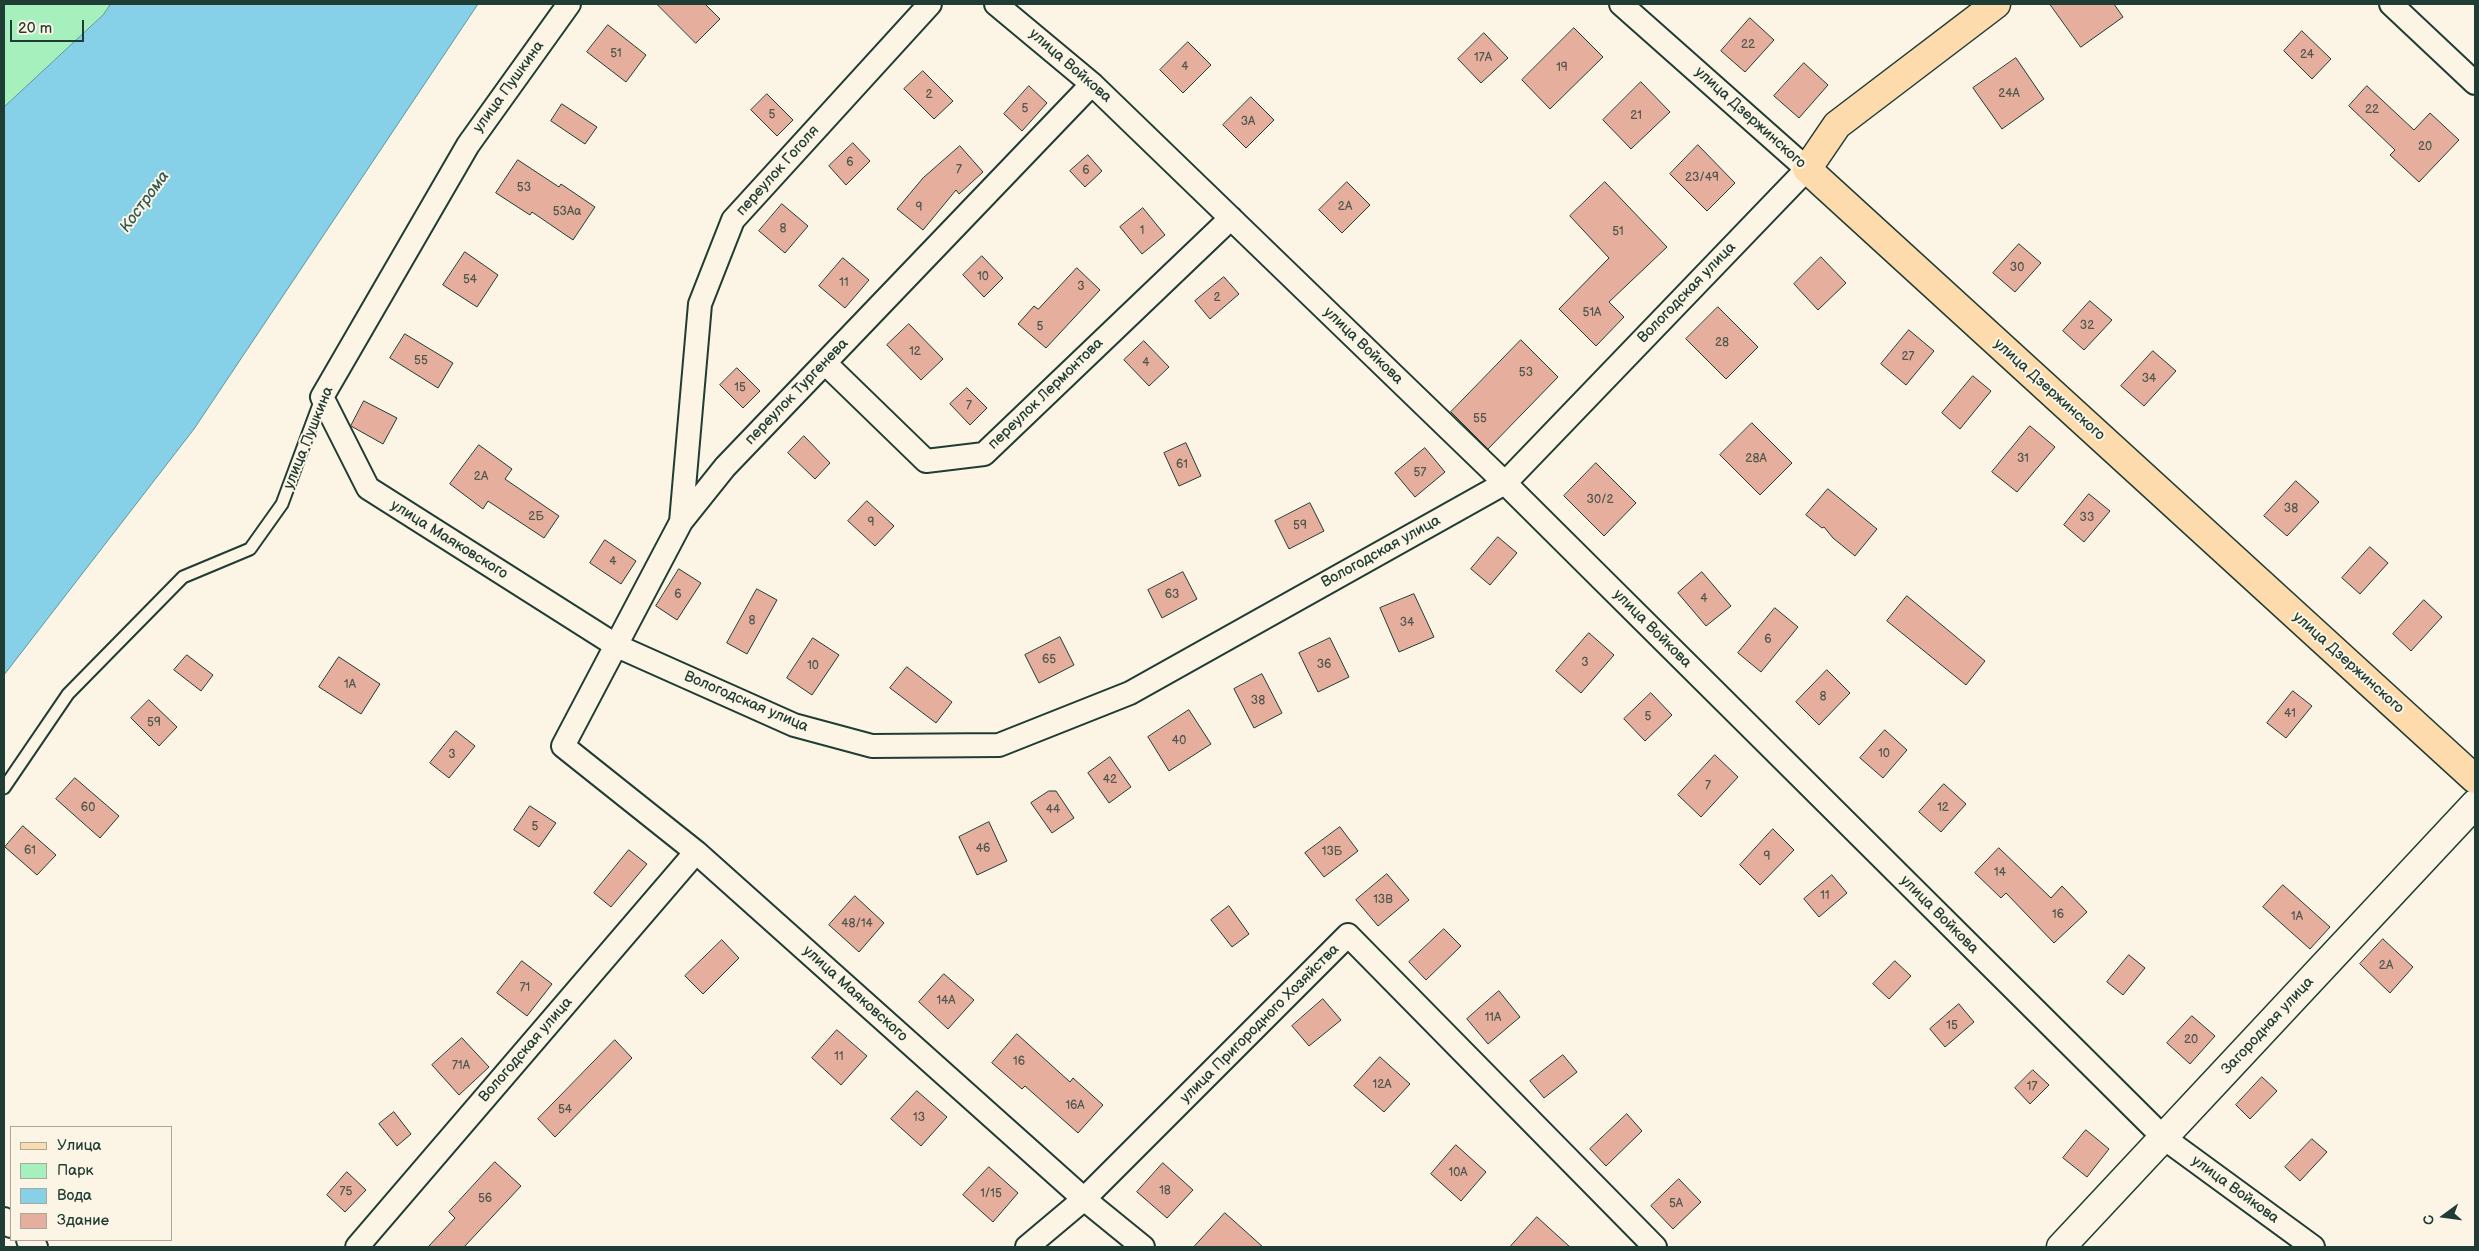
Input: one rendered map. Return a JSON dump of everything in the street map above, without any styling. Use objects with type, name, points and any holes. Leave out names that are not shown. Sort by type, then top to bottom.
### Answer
[{"type":"main road","name":"Вологодская улица","points":[[1807,169],[1837,125],[1996,4]]},
{"type":"main road","name":"улица Дзержинского","points":[[1807,169],[2475,779]]},
{"type":"street","name":"улица Пушкина","points":[[322,397],[468,145],[569,4]]},
{"type":"street","name":"переулок Гоголя","points":[[681,522],[700,304],[733,220],[930,4]]},
{"type":"street","name":"улица Войкова","points":[[996,4],[1092,84],[1505,483],[2164,1138],[2313,1247]]},
{"type":"street","name":"улица Дзержинского","points":[[1622,4],[1807,169]]},
{"type":"street","points":[[2391,4],[2475,83]]},
{"type":"street","name":"переулок Тургенева","points":[[563,746],[681,522],[725,467],[1092,84]]},
{"type":"street","name":"Вологодская улица","points":[[617,646],[794,725],[872,746],[999,745],[1130,693],[1505,483],[1807,169]]},
{"type":"street","name":"переулок Лермонтова","points":[[825,363],[926,461],[984,454],[1231,218]]},
{"type":"street","name":"улица Маяковского","points":[[322,397],[368,488],[617,646]]},
{"type":"street","name":"улица Маяковского","points":[[563,746],[696,852],[1084,1199],[1143,1247]]},
{"type":"street","name":"Загородная улица","points":[[2061,1247],[2475,804]]},
{"type":"street","name":"Вологодская улица","points":[[357,1247],[696,852]]},
{"type":"street","name":"улица Пригородного Хозяйства","points":[[1027,1247],[1084,1199],[1348,935],[1655,1247]]},
{"type":"lane","name":"улица Пушкина","points":[[4,788],[68,694],[183,577],[250,549],[282,504],[322,397]]},
{"type":"green space","points":[[4,4],[111,4],[103,15],[4,107]]},
{"type":"water","name":"Кострома","points":[[111,4],[478,4],[194,429],[4,675],[4,107],[103,15]]},
{"type":"building","points":[[657,4],[705,4],[720,19],[696,43]]},
{"type":"building","points":[[2050,4],[2114,4],[2123,17],[2081,47]]},
{"type":"building","points":[[1750,18],[1774,40],[1745,72],[1721,51]]},
{"type":"building","points":[[608,25],[646,55],[626,82],[587,52]]},
{"type":"building","points":[[1574,28],[1603,57],[1550,109],[1522,80]]},
{"type":"building","points":[[2302,31],[2331,59],[2312,79],[2284,51]]},
{"type":"building","points":[[1484,33],[1508,58],[1481,83],[1458,59]]},
{"type":"building","points":[[1188,42],[1211,65],[1183,93],[1160,70]]},
{"type":"building","points":[[2016,58],[2044,99],[2002,129],[1973,88]]},
{"type":"building","points":[[1804,63],[1828,85],[1799,118],[1774,96]]},
{"type":"building","points":[[923,71],[953,101],[934,119],[904,89]]},
{"type":"building","points":[[1641,82],[1670,112],[1631,149],[1603,120]]},
{"type":"building","points":[[1029,86],[1047,103],[1022,131],[1004,114]]},
{"type":"building","points":[[2367,86],[2414,130],[2430,113],[2459,140],[2419,182],[2390,155],[2395,150],[2349,106]]},
{"type":"building","points":[[767,94],[793,120],[777,136],[751,110]]},
{"type":"building","points":[[1251,97],[1274,120],[1246,148],[1223,125]]},
{"type":"building","points":[[562,104],[597,127],[585,144],[551,121]]},
{"type":"building","points":[[853,143],[870,161],[846,185],[829,166]]},
{"type":"building","points":[[1698,145],[1735,183],[1707,211],[1670,174]]},
{"type":"building","points":[[960,146],[983,172],[959,194],[956,190],[923,230],[897,209],[923,178]]},
{"type":"building","points":[[1088,155],[1102,171],[1085,187],[1070,171]]},
{"type":"building","points":[[518,160],[559,187],[561,184],[595,207],[573,240],[532,212],[530,215],[496,193]]},
{"type":"building","points":[[1347,182],[1370,205],[1342,233],[1319,210]]},
{"type":"building","points":[[1605,182],[1667,247],[1609,302],[1624,317],[1596,346],[1559,309],[1609,258],[1570,216]]},
{"type":"building","points":[[782,204],[808,226],[785,253],[759,231]]},
{"type":"building","points":[[1143,208],[1165,235],[1142,254],[1120,227]]},
{"type":"building","points":[[2019,244],[2041,263],[2015,292],[1993,273]]},
{"type":"building","points":[[465,252],[498,275],[477,307],[443,285]]},
{"type":"building","points":[[982,256],[1003,278],[984,297],[963,275]]},
{"type":"building","points":[[1821,257],[1846,283],[1818,310],[1794,284]]},
{"type":"building","points":[[843,258],[869,280],[845,308],[819,286]]},
{"type":"building","points":[[1077,268],[1100,290],[1046,348],[1018,324],[1034,306],[1038,309]]},
{"type":"building","points":[[1224,277],[1239,294],[1210,319],[1195,301]]},
{"type":"building","points":[[2090,301],[2112,320],[2084,350],[2063,331]]},
{"type":"building","points":[[1718,307],[1758,347],[1726,379],[1686,339]]},
{"type":"building","points":[[909,324],[943,359],[921,380],[887,345]]},
{"type":"building","points":[[1909,330],[1934,351],[1906,385],[1881,364]]},
{"type":"building","points":[[405,334],[453,363],[438,388],[390,358]]},
{"type":"building","points":[[1521,340],[1558,377],[1488,449],[1451,412]]},
{"type":"building","points":[[1144,341],[1169,367],[1149,386],[1124,360]]},
{"type":"building","points":[[2153,351],[2176,371],[2144,406],[2121,386]]},
{"type":"building","points":[[737,368],[760,391],[743,408],[720,385]]},
{"type":"building","points":[[1973,376],[1991,391],[1960,429],[1942,413]]},
{"type":"building","points":[[967,388],[987,408],[970,425],[950,404]]},
{"type":"building","points":[[364,401],[397,418],[383,444],[351,426]]},
{"type":"building","points":[[1752,423],[1792,463],[1760,495],[1720,455]]},
{"type":"building","points":[[2030,426],[2055,447],[2017,492],[1992,472]]},
{"type":"building","points":[[804,436],[830,463],[815,479],[788,453]]},
{"type":"building","points":[[1186,443],[1201,476],[1179,486],[1164,453]]},
{"type":"building","points":[[479,445],[512,469],[505,479],[559,516],[544,538],[488,501],[483,509],[450,484]]},
{"type":"building","points":[[1425,448],[1445,472],[1415,497],[1395,473]]},
{"type":"building","points":[[1596,463],[1636,503],[1604,536],[1564,496]]},
{"type":"building","points":[[2296,481],[2319,502],[2287,536],[2264,516]]},
{"type":"building","points":[[1828,489],[1877,529],[1855,556],[1833,538],[1824,527],[1822,528],[1806,515]]},
{"type":"building","points":[[2089,494],[2110,511],[2084,542],[2064,525]]},
{"type":"building","points":[[867,501],[894,526],[875,546],[848,521]]},
{"type":"building","points":[[1310,503],[1324,531],[1289,549],[1275,521]]},
{"type":"building","points":[[1498,537],[1517,553],[1490,585],[1471,569]]},
{"type":"building","points":[[605,540],[636,561],[621,584],[590,563]]},
{"type":"building","points":[[2370,547],[2388,563],[2360,594],[2342,578]]},
{"type":"building","points":[[679,569],[701,583],[677,620],[656,606]]},
{"type":"building","points":[[1183,572],[1197,599],[1162,618],[1148,590]]},
{"type":"building","points":[[1702,572],[1731,606],[1706,626],[1678,593]]},
{"type":"building","points":[[757,589],[777,600],[747,654],[727,643]]},
{"type":"building","points":[[1414,594],[1434,637],[1399,652],[1380,608]]},
{"type":"building","points":[[1907,596],[1985,661],[1966,685],[1887,621]]},
{"type":"building","points":[[2424,600],[2442,617],[2411,651],[2393,634]]},
{"type":"building","points":[[1775,608],[1798,627],[1761,672],[1738,653]]},
{"type":"building","points":[[1589,633],[1614,655],[1581,693],[1556,671]]},
{"type":"building","points":[[1060,637],[1074,665],[1039,683],[1025,655]]},
{"type":"building","points":[[813,638],[839,655],[812,695],[787,678]]},
{"type":"building","points":[[1330,638],[1349,677],[1318,692],[1299,653]]},
{"type":"building","points":[[187,655],[213,675],[201,691],[174,670]]},
{"type":"building","points":[[339,657],[380,684],[361,714],[319,687]]},
{"type":"building","points":[[907,667],[952,702],[936,723],[890,688]]},
{"type":"building","points":[[1827,670],[1850,693],[1819,725],[1796,702]]},
{"type":"building","points":[[1262,674],[1282,713],[1254,728],[1234,689]]},
{"type":"building","points":[[2293,691],[2312,706],[2286,738],[2267,723]]},
{"type":"building","points":[[1651,693],[1672,715],[1645,741],[1624,719]]},
{"type":"building","points":[[149,700],[177,727],[159,746],[131,718]]},
{"type":"building","points":[[1189,710],[1211,744],[1169,771],[1148,737]]},
{"type":"building","points":[[1885,730],[1907,750],[1883,778],[1860,758]]},
{"type":"building","points":[[456,731],[475,746],[449,778],[430,763]]},
{"type":"building","points":[[1715,755],[1738,777],[1701,817],[1678,795]]},
{"type":"building","points":[[1110,757],[1131,787],[1109,803],[1088,773]]},
{"type":"building","points":[[75,778],[119,816],[100,838],[56,799]]},
{"type":"building","points":[[1944,784],[1966,804],[1941,832],[1919,812]]},
{"type":"building","points":[[1049,791],[1056,791],[1074,818],[1052,833],[1031,803]]},
{"type":"building","points":[[530,806],[556,823],[539,847],[514,830]]},
{"type":"building","points":[[989,822],[1007,861],[977,875],[959,837]]},
{"type":"building","points":[[23,826],[56,855],[37,875],[5,847]]},
{"type":"building","points":[[1340,827],[1358,851],[1324,877],[1305,853]]},
{"type":"building","points":[[1773,829],[1794,850],[1760,885],[1740,865]]},
{"type":"building","points":[[1999,848],[2051,898],[2062,886],[2087,912],[2054,943],[2006,893],[2001,898],[1975,873]]},
{"type":"building","points":[[629,850],[647,864],[611,907],[594,893]]},
{"type":"building","points":[[1387,874],[1409,900],[1378,926],[1356,900]]},
{"type":"building","points":[[1832,875],[1847,893],[1819,917],[1804,899]]},
{"type":"building","points":[[2283,885],[2330,927],[2310,949],[2263,907]]},
{"type":"building","points":[[855,896],[884,923],[859,952],[829,925]]},
{"type":"building","points":[[1229,906],[1249,934],[1232,947],[1211,920]]},
{"type":"building","points":[[1444,929],[1461,946],[1426,980],[1409,962]]},
{"type":"building","points":[[2383,939],[2413,967],[2390,993],[2360,964]]},
{"type":"building","points":[[722,940],[739,958],[703,994],[685,976]]},
{"type":"building","points":[[2129,955],[2145,968],[2123,995],[2107,982]]},
{"type":"building","points":[[522,961],[552,984],[527,1016],[497,993]]},
{"type":"building","points":[[1895,961],[1911,976],[1889,999],[1873,984]]},
{"type":"building","points":[[944,974],[974,1000],[948,1029],[919,1002]]},
{"type":"building","points":[[1499,991],[1520,1017],[1488,1044],[1467,1019]]},
{"type":"building","points":[[1323,999],[1341,1020],[1309,1046],[1292,1026]]},
{"type":"building","points":[[1959,1004],[1974,1022],[1945,1047],[1930,1029]]},
{"type":"building","points":[[2192,1016],[2215,1036],[2190,1064],[2167,1043]]},
{"type":"building","points":[[837,1030],[867,1056],[841,1085],[812,1058]]},
{"type":"building","points":[[1017,1034],[1070,1082],[1073,1078],[1103,1105],[1078,1133],[1025,1086],[1022,1089],[992,1063]]},
{"type":"building","points":[[462,1038],[489,1067],[459,1095],[432,1065]]},
{"type":"building","points":[[615,1040],[632,1058],[555,1137],[538,1119]]},
{"type":"building","points":[[1563,1055],[1577,1072],[1544,1098],[1530,1081]]},
{"type":"building","points":[[1380,1057],[1410,1084],[1384,1112],[1354,1086]]},
{"type":"building","points":[[2033,1070],[2049,1085],[2030,1104],[2015,1088]]},
{"type":"building","points":[[2262,1077],[2277,1091],[2250,1119],[2236,1105]]},
{"type":"building","points":[[917,1091],[947,1117],[921,1146],[891,1119]]},
{"type":"building","points":[[394,1112],[411,1134],[397,1146],[379,1124]]},
{"type":"building","points":[[1627,1114],[1642,1131],[1606,1166],[1590,1149]]},
{"type":"building","points":[[2086,1130],[2109,1149],[2087,1177],[2063,1158]]},
{"type":"building","points":[[2312,1139],[2327,1152],[2300,1181],[2285,1167]]},
{"type":"building","points":[[1456,1145],[1486,1172],[1461,1201],[1431,1174]]},
{"type":"building","points":[[495,1162],[521,1186],[464,1247],[428,1247],[455,1218],[449,1212]]},
{"type":"building","points":[[1163,1163],[1193,1190],[1167,1218],[1137,1192]]},
{"type":"building","points":[[989,1167],[1018,1193],[993,1222],[963,1195]]},
{"type":"building","points":[[347,1172],[366,1190],[345,1212],[327,1195]]},
{"type":"building","points":[[1679,1179],[1701,1202],[1673,1229],[1651,1206]]},
{"type":"building","points":[[1225,1213],[1263,1247],[1194,1247]]},
{"type":"building","points":[[1537,1217],[1570,1247],[1510,1247]]}]
